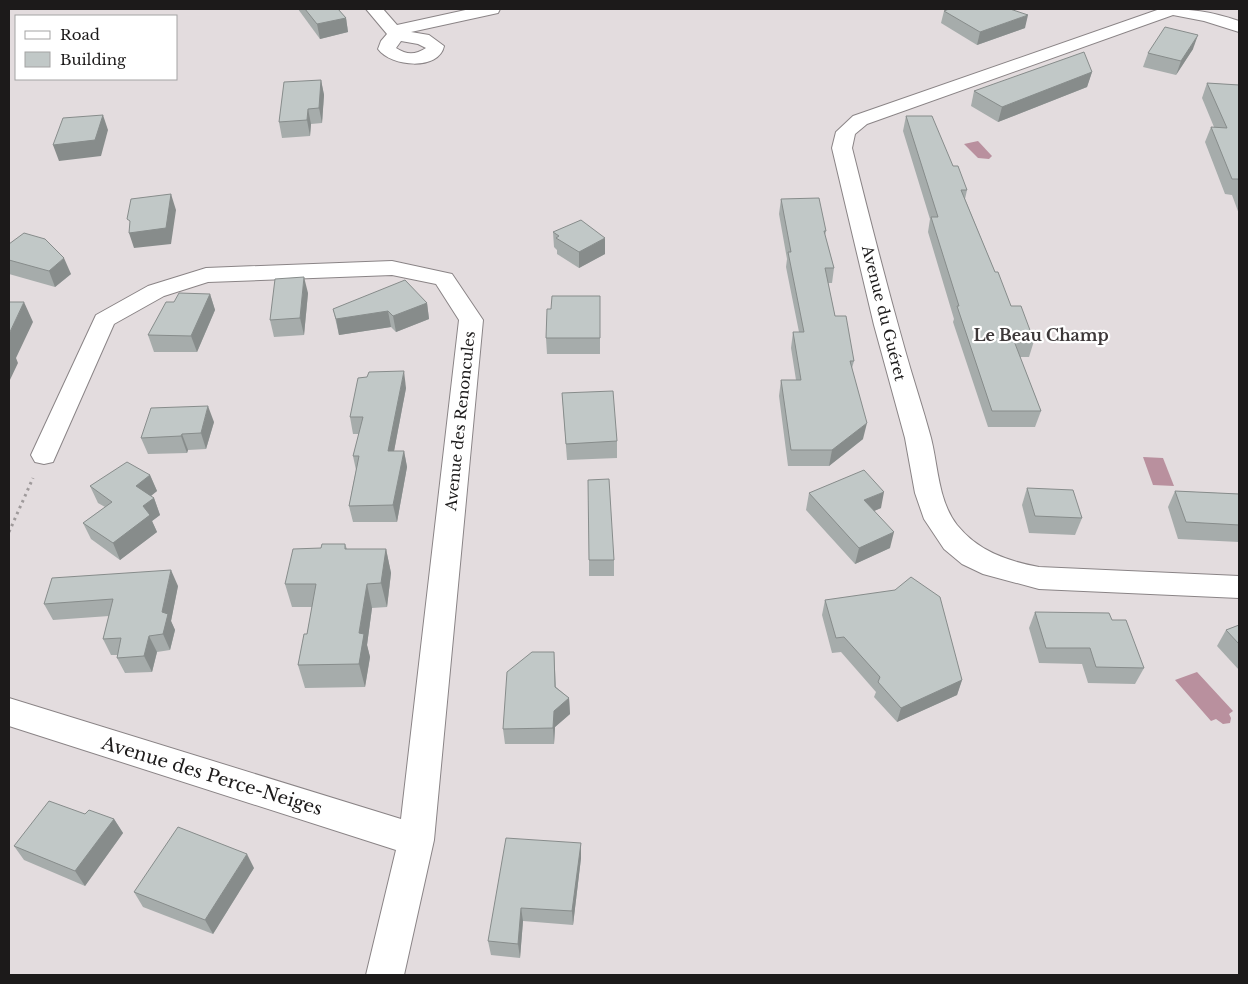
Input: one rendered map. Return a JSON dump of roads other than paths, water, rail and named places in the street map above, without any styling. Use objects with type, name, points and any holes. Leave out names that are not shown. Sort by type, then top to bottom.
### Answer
[{"type":"street","points":[[374,9],[395,33],[492,9]]},
{"type":"street","points":[[1234,9],[1239,21]]},
{"type":"street","name":"Avenue du Guéret","points":[[1239,27],[1207,16],[1173,10],[860,120],[846,132],[842,148],[893,350],[918,439],[929,490],[938,518],[953,540],[970,555],[989,566],[1039,578],[1239,586]]},
{"type":"street","name":"Avenue des Renoncules","points":[[44,455],[104,320],[156,291],[206,275],[392,268],[444,279],[470,320],[416,840],[385,975]]},
{"type":"street","name":"Avenue des Perce-Neiges","points":[[9,712],[416,840]]},
{"type":"district","name":"Le Beau Champ","points":[[1041,335]]}]
